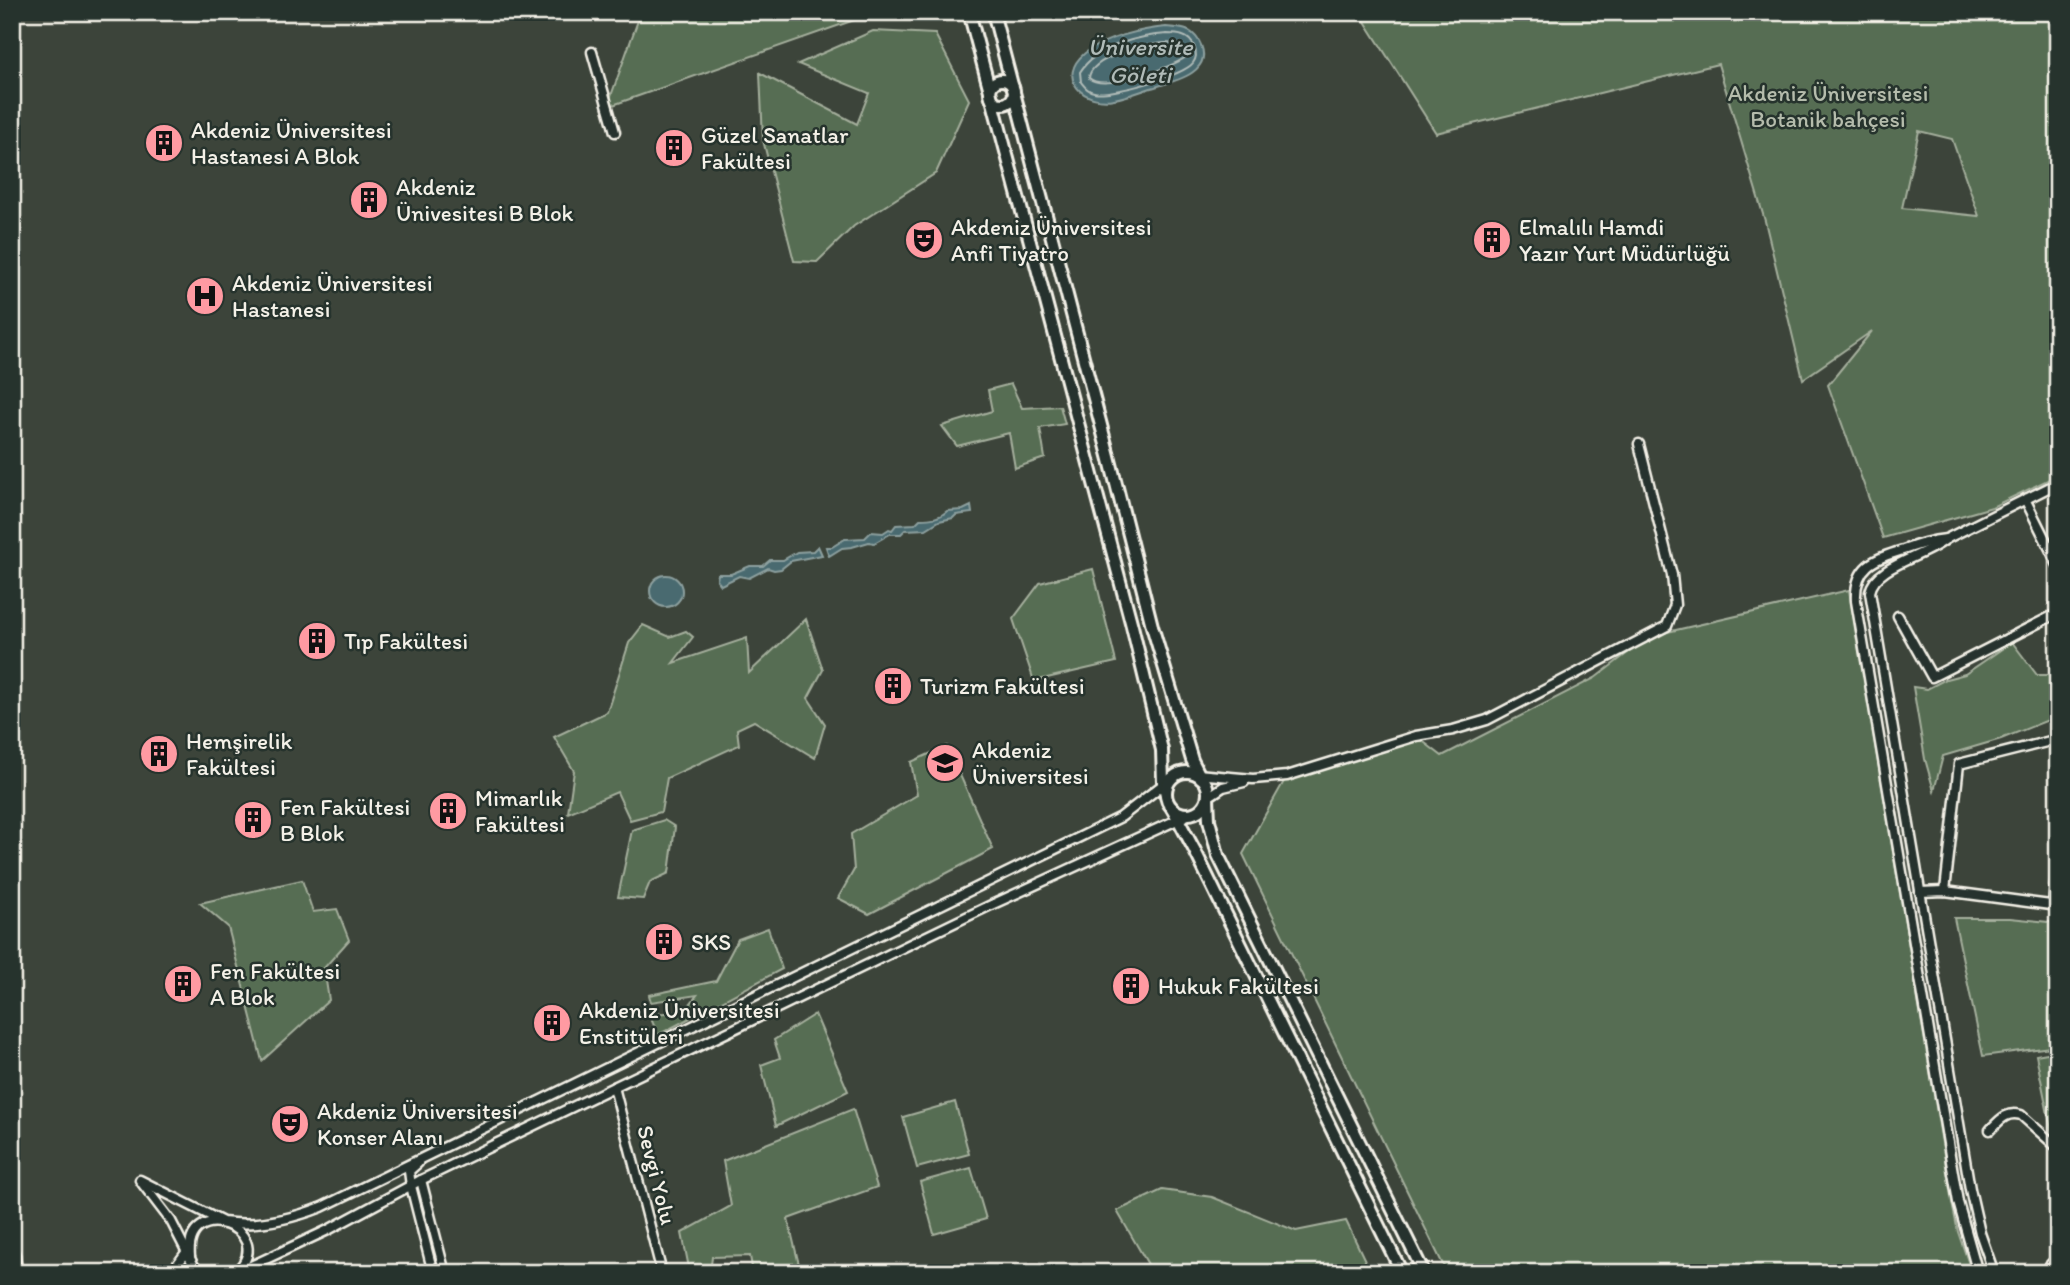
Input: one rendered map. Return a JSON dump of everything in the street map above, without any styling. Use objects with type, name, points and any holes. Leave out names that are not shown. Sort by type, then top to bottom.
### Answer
[{"type":"highway","points":[[12,1255],[15,1273]]},
{"type":"street","points":[[969,12],[1135,638],[1162,750],[1166,795],[1402,1273]]},
{"type":"street","points":[[993,12],[1152,626],[1192,760],[1208,790],[1209,820],[1218,855],[1424,1273]]},
{"type":"street","points":[[592,52],[615,132]]},
{"type":"street","points":[[998,81],[1007,82],[1013,89],[1012,98],[1005,103],[996,102],[990,95],[991,86],[998,81]]},
{"type":"street","points":[[171,1273],[189,1252],[197,1230],[205,1225],[223,1222],[252,1223],[300,1215],[322,1207],[1121,817],[1174,776],[1188,772],[1253,779],[1287,776],[1394,743],[1487,720],[1667,626],[1675,605],[1672,575],[1639,444]]},
{"type":"street","points":[[1994,1273],[1974,1209],[1870,593],[1871,585],[1878,576],[2058,483]]},
{"type":"street","points":[[2025,499],[2058,565]]},
{"type":"street","points":[[1946,539],[1934,540],[1877,559],[1860,575],[1855,591],[1958,1202],[1978,1273]]},
{"type":"street","points":[[1898,616],[1932,677],[2058,613]]},
{"type":"street","points":[[1945,891],[1959,764],[2058,739]]},
{"type":"street","points":[[1166,795],[1169,782],[1174,776]]},
{"type":"street","points":[[236,1273],[328,1230],[421,1180],[989,906],[1190,814],[1202,808],[1208,797],[1223,787],[1253,779]]},
{"type":"street","points":[[1172,808],[1177,812],[1190,814]]},
{"type":"street","points":[[1920,892],[1945,891],[2055,906],[2058,853]]},
{"type":"street","name":"Sevgi Yolu","points":[[614,1087],[662,1273]]},
{"type":"street","points":[[1990,1130],[2003,1117],[2021,1115],[2058,1148]]},
{"type":"street","points":[[433,1273],[409,1171],[442,1147]]},
{"type":"street","points":[[421,1180],[445,1273]]},
{"type":"street","points":[[200,1273],[171,1221],[140,1181],[232,1225],[244,1239],[245,1258],[236,1273]]},
{"type":"green space","points":[[641,12],[877,12],[607,107]]},
{"type":"green space","name":"Akdeniz Üniversitesi Botanik bahçesi","points":[[1359,12],[2058,12],[2058,475],[1992,507],[1883,538],[1828,385],[1872,331],[1803,379],[1765,221],[1718,64],[1436,133]],"holes":[[[1919,131],[1952,139],[1979,216],[1902,208]]]},
{"type":"green space","points":[[873,31],[935,34],[969,100],[936,173],[854,226],[817,262],[794,261],[763,140],[760,73],[857,124],[869,93],[798,64]]},
{"type":"green space","points":[[1011,384],[1022,408],[1060,406],[1065,424],[1040,428],[1045,458],[1015,468],[1009,433],[957,446],[942,426],[992,411],[988,390]]},
{"type":"green space","points":[[1093,569],[1116,662],[1034,681],[1013,619],[1040,583]]},
{"type":"green space","points":[[1849,590],[1953,1208],[1972,1273],[1447,1273],[1243,854],[1287,776],[1416,736],[1442,756],[1595,678],[1650,636]]},
{"type":"green space","points":[[806,619],[823,670],[808,698],[825,724],[815,758],[754,721],[737,729],[739,745],[667,778],[661,812],[630,820],[617,792],[568,813],[574,771],[554,737],[607,712],[629,643],[643,625],[670,637],[686,631],[693,637],[673,663],[747,638],[749,673]]},
{"type":"green space","points":[[2012,642],[2037,675],[2050,675],[2058,665],[2058,716],[2001,739],[1943,756],[1934,791],[1925,759],[1913,687],[1927,689],[1946,679],[1965,674]]},
{"type":"green space","points":[[947,746],[993,849],[869,914],[838,898],[854,870],[851,834],[917,795],[911,762]]},
{"type":"green space","points":[[664,820],[675,827],[669,873],[650,882],[643,899],[618,897],[632,830]]},
{"type":"green space","points":[[302,880],[313,912],[337,909],[349,940],[324,968],[329,1000],[262,1061],[228,927],[200,903]]},
{"type":"green space","points":[[1954,918],[2010,918],[2058,923],[2058,1046],[1983,1056]]},
{"type":"green space","points":[[768,928],[782,969],[658,1035],[649,1014],[684,1012],[697,995],[651,1002],[649,995],[716,981],[738,939]]},
{"type":"green space","points":[[815,1014],[848,1091],[776,1126],[761,1065],[780,1058],[774,1040]]},
{"type":"green space","points":[[2058,1051],[2058,1141],[2053,1139],[2036,1055]]},
{"type":"green space","points":[[955,1102],[969,1154],[917,1168],[903,1117]]},
{"type":"green space","points":[[853,1109],[877,1187],[788,1219],[801,1273],[753,1273],[750,1256],[712,1257],[710,1273],[690,1273],[682,1233],[731,1206],[723,1161]]},
{"type":"green space","points":[[971,1168],[986,1219],[934,1234],[920,1182]]},
{"type":"green space","points":[[1162,1190],[1212,1197],[1296,1231],[1346,1221],[1371,1273],[1153,1273],[1117,1211]]},
{"type":"water","name":"Üniversite Göleti","points":[[1166,27],[1189,31],[1199,41],[1203,52],[1202,61],[1190,74],[1170,83],[1114,99],[1093,98],[1077,88],[1073,72],[1076,62],[1085,53],[1124,35]]},
{"type":"water","points":[[971,506],[972,513],[956,515],[926,529],[890,534],[874,543],[842,548],[829,556],[826,547],[832,547],[845,539],[865,538],[871,532],[883,533],[892,530],[896,525],[915,524],[920,519],[935,518],[947,511],[963,510]]},
{"type":"water","points":[[818,546],[822,555],[791,561],[781,569],[768,568],[749,578],[739,576],[721,585],[717,580],[718,574],[731,574],[750,566],[763,566],[770,560],[783,560],[797,552],[813,551]]},
{"type":"water","points":[[666,575],[678,579],[682,591],[678,603],[666,607],[654,603],[650,591],[654,579]]},
{"type":"place","name":"Akdeniz Üniversitesi Hastanesi A Blok","points":[[164,143]]},
{"type":"place","name":"Güzel Sanatlar Fakültesi","points":[[674,148]]},
{"type":"place","name":"Akdeniz Ünivesitesi B Blok","points":[[369,200]]},
{"type":"place","name":"Akdeniz Üniversitesi Anfi Tiyatro","points":[[924,240]]},
{"type":"place","name":"Elmalılı Hamdi Yazır Yurt Müdürlüğü","points":[[1492,240]]},
{"type":"place","name":"Akdeniz Üniversitesi Hastanesi","points":[[205,296]]},
{"type":"place","name":"Tıp Fakültesi","points":[[317,641]]},
{"type":"place","name":"Turizm Fakültesi","points":[[893,686]]},
{"type":"place","name":"Hemşirelik Fakültesi","points":[[159,754]]},
{"type":"place","name":"Akdeniz Üniversitesi","points":[[945,763]]},
{"type":"place","name":"Mimarlık Fakültesi","points":[[448,811]]},
{"type":"place","name":"Fen Fakültesi B Blok","points":[[253,820]]},
{"type":"place","name":"SKS","points":[[664,942]]},
{"type":"place","name":"Fen Fakültesi A Blok","points":[[183,984]]},
{"type":"place","name":"Hukuk Fakültesi","points":[[1131,986]]},
{"type":"place","name":"Akdeniz Üniversitesi Enstitüleri","points":[[552,1023]]},
{"type":"place","name":"Akdeniz Üniversitesi Konser Alanı","points":[[290,1124]]}]
